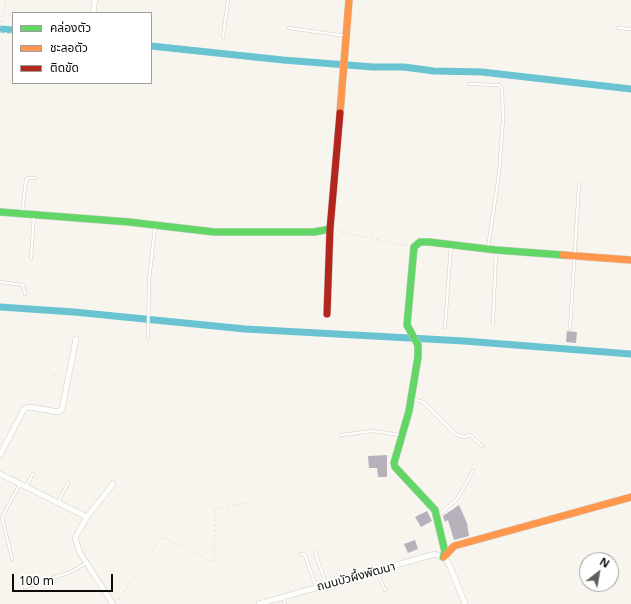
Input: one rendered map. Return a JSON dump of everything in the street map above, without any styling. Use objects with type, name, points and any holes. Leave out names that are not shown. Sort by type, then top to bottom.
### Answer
[{"type":"street","points":[[93,12],[95,0]]},
{"type":"street","points":[[327,314],[330,229],[349,0]]},
{"type":"street","points":[[0,212],[155,225],[214,232],[253,234],[314,232],[330,229]]},
{"type":"street","points":[[465,604],[449,564],[444,557],[445,552],[432,506],[395,467],[396,456],[412,399],[418,357],[418,345],[407,325],[414,247],[420,242],[631,260]]},
{"type":"street","points":[[0,455],[24,409],[29,407],[60,411],[76,339]]},
{"type":"street","points":[[0,474],[87,517]]},
{"type":"street","points":[[113,484],[87,517],[75,538],[80,552],[114,604]]},
{"type":"street","points":[[444,557],[454,546],[631,497]]},
{"type":"street","name":"ถนนบัวผึ้งพัฒนา","points":[[259,604],[435,554],[444,557]]},
{"type":"lane","points":[[223,37],[228,0]]},
{"type":"lane","points":[[289,28],[346,36]]},
{"type":"lane","points":[[618,28],[631,29]]},
{"type":"lane","points":[[469,84],[499,85],[502,89],[503,120],[492,249],[493,323]]},
{"type":"lane","points":[[22,214],[26,180],[28,178],[35,178]]},
{"type":"lane","points":[[570,328],[579,184]]},
{"type":"lane","points":[[31,258],[34,215]]},
{"type":"lane","points":[[148,337],[149,282],[155,225]]},
{"type":"lane","points":[[445,327],[451,244]]},
{"type":"lane","points":[[0,282],[23,285],[25,294]]},
{"type":"lane","points":[[412,399],[423,402],[455,434],[464,437],[470,435],[482,446]]},
{"type":"lane","points":[[341,435],[373,431],[402,435]]},
{"type":"lane","points":[[436,517],[457,499],[473,470]]},
{"type":"lane","points":[[12,559],[2,517],[23,485],[33,474]]},
{"type":"lane","points":[[58,503],[68,483]]},
{"type":"lane","points":[[315,552],[326,585]]},
{"type":"lane","points":[[300,554],[305,555],[316,587]]},
{"type":"lane","points":[[25,587],[71,572],[87,562]]},
{"type":"lane","points":[[376,571],[385,590]]},
{"type":"lane","points":[[283,597],[285,604]]},
{"type":"path","points":[[0,27],[6,0]]},
{"type":"path","points":[[0,32],[12,33]]},
{"type":"path","points":[[330,229],[414,247]]},
{"type":"path","points":[[53,375],[67,376]]},
{"type":"path","points":[[114,604],[162,536],[214,562],[215,509],[252,502]]},
{"type":"building","points":[[567,331],[577,332],[576,343],[566,342]]},
{"type":"building","points":[[387,455],[387,477],[378,477],[377,468],[369,468],[368,456]]},
{"type":"building","points":[[459,505],[467,523],[469,536],[454,540],[448,520],[445,522],[443,516]]},
{"type":"building","points":[[427,511],[432,521],[421,527],[415,517]]},
{"type":"building","points":[[415,540],[418,549],[408,553],[404,544]]},
{"type":"waterway","points":[[0,29],[12,30]]},
{"type":"waterway","points":[[152,46],[283,60],[373,67],[404,67],[434,71],[482,72],[631,89]]},
{"type":"waterway","points":[[0,307],[74,312],[245,329],[464,341],[631,354]]},
{"type":"traffic: fast","points":[[0,212],[129,222],[214,232],[314,232],[330,229]]},
{"type":"traffic: fast","points":[[443,557],[445,552],[435,510],[395,467],[394,463],[409,411],[418,357],[418,345],[407,325],[414,247],[420,242],[429,242],[496,250],[563,255]]},
{"type":"traffic: slow","points":[[340,113],[349,0]]},
{"type":"traffic: slow","points":[[563,255],[631,260]]},
{"type":"traffic: slow","points":[[444,557],[454,546],[631,497]]},
{"type":"traffic: jam","points":[[327,314],[330,229],[340,113]]}]
